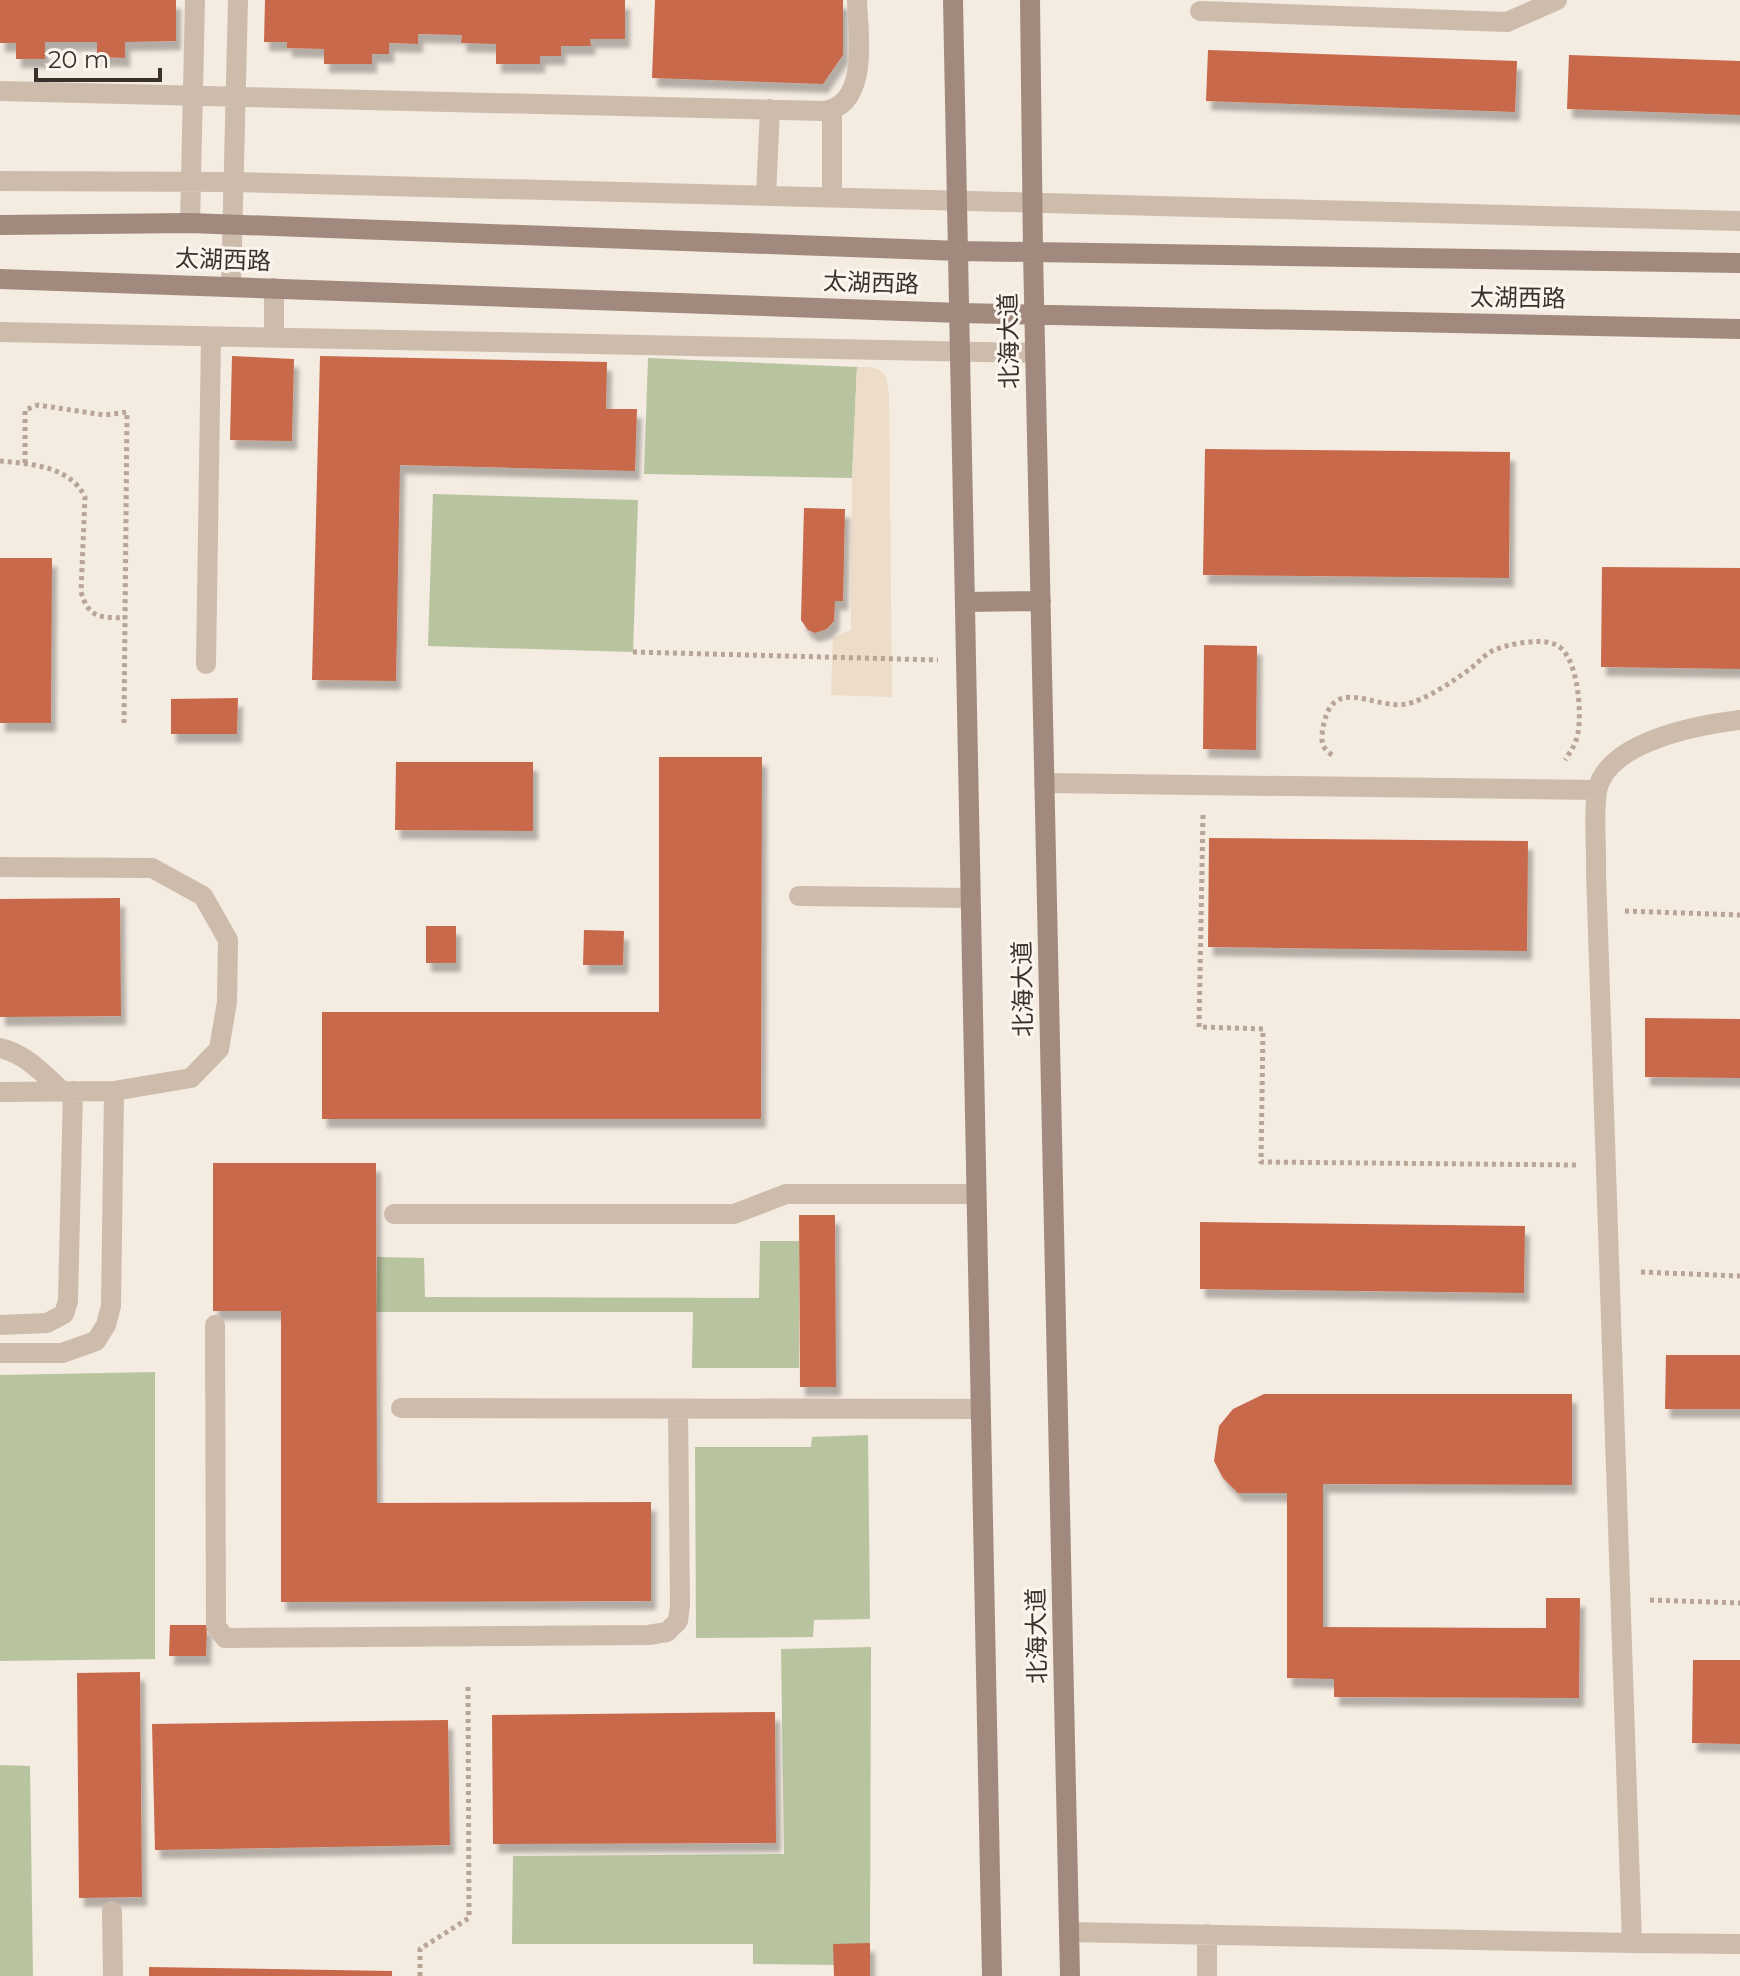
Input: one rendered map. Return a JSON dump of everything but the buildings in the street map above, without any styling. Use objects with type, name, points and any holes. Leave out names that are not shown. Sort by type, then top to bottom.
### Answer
[{"type":"street","name":"北海大道","points":[[953,0],[992,1976]]},
{"type":"street","name":"北海大道","points":[[1030,0],[1070,1976]]},
{"type":"street","name":"太湖西路","points":[[0,225],[190,223],[960,251],[1740,263]]},
{"type":"street","name":"太湖西路","points":[[0,279],[960,313],[1740,329]]},
{"type":"street","points":[[966,602],[1041,601]]},
{"type":"lane","points":[[190,223],[195,0]]},
{"type":"lane","points":[[231,287],[238,0]]},
{"type":"lane","points":[[0,91],[832,110],[850,95],[857,76],[857,0]]},
{"type":"lane","points":[[1200,11],[1507,22],[1557,0]]},
{"type":"lane","points":[[766,196],[770,109]]},
{"type":"lane","points":[[832,110],[832,197]]},
{"type":"lane","points":[[0,181],[233,182],[1740,221]]},
{"type":"lane","points":[[274,288],[274,337]]},
{"type":"lane","points":[[0,332],[1035,353]]},
{"type":"lane","points":[[206,664],[211,337]]},
{"type":"lane","points":[[1632,1943],[1597,910],[1597,790],[1609,768],[1630,752],[1702,724],[1740,720]]},
{"type":"lane","points":[[1044,783],[1597,790]]},
{"type":"lane","points":[[0,867],[152,868],[203,896],[228,940],[227,1002],[219,1049],[191,1078],[114,1091],[0,1092]]},
{"type":"lane","points":[[799,896],[970,898]]},
{"type":"lane","points":[[0,1048],[12,1051],[34,1065],[68,1092]]},
{"type":"lane","points":[[0,1353],[62,1353],[96,1341],[106,1325],[111,1306],[114,1091]]},
{"type":"lane","points":[[0,1325],[47,1323],[64,1314],[68,1301],[68,1092]]},
{"type":"lane","points":[[394,1214],[734,1214],[786,1194],[976,1194]]},
{"type":"lane","points":[[215,1325],[216,1626],[225,1638],[648,1635],[667,1632],[678,1621],[680,1605],[678,1409]]},
{"type":"lane","points":[[401,1408],[980,1409]]},
{"type":"lane","points":[[112,1911],[113,1976]]},
{"type":"lane","points":[[1069,1932],[1740,1944]]},
{"type":"lane","points":[[1207,1934],[1207,1976]]},
{"type":"path","points":[[25,463],[25,410],[38,405],[104,415],[127,412],[124,723]]},
{"type":"path","points":[[0,461],[51,469],[79,485],[85,497],[81,592],[85,605],[98,617],[125,618]]},
{"type":"path","points":[[1337,759],[1326,751],[1322,741],[1323,725],[1335,703],[1348,696],[1406,704],[1430,694],[1470,670],[1493,650],[1523,644],[1555,644],[1565,651],[1573,666],[1578,691],[1579,731],[1575,745],[1558,769],[1552,790]]},
{"type":"path","points":[[633,652],[967,661]]},
{"type":"path","points":[[1203,786],[1199,1027],[1263,1029],[1261,1162],[1606,1165]]},
{"type":"path","points":[[1597,910],[1740,915]]},
{"type":"path","points":[[1610,1271],[1740,1276]]},
{"type":"path","points":[[1621,1599],[1740,1603]]},
{"type":"path","points":[[420,1976],[420,1949],[469,1918],[468,1686]]},
{"type":"green space","points":[[648,358],[857,367],[852,478],[644,474]]},
{"type":"green space","points":[[433,494],[638,500],[633,652],[428,646]]},
{"type":"green space","points":[[760,1241],[799,1241],[799,1368],[692,1368],[693,1312],[376,1312],[377,1257],[424,1258],[425,1297],[759,1298]]},
{"type":"green space","points":[[155,1372],[155,1659],[0,1661],[0,1375]]},
{"type":"green space","points":[[868,1435],[870,1619],[814,1620],[813,1637],[696,1638],[695,1447],[811,1447],[812,1437]]},
{"type":"green space","points":[[871,1647],[870,1943],[834,1965],[753,1964],[753,1944],[512,1944],[513,1856],[784,1854],[781,1649]]},
{"type":"green space","points":[[0,1765],[30,1766],[33,1976],[0,1976]]},
{"type":"shaded area","points":[[857,367],[872,367],[881,371],[886,376],[889,395],[892,697],[831,695],[833,638],[851,630],[852,478]]}]
